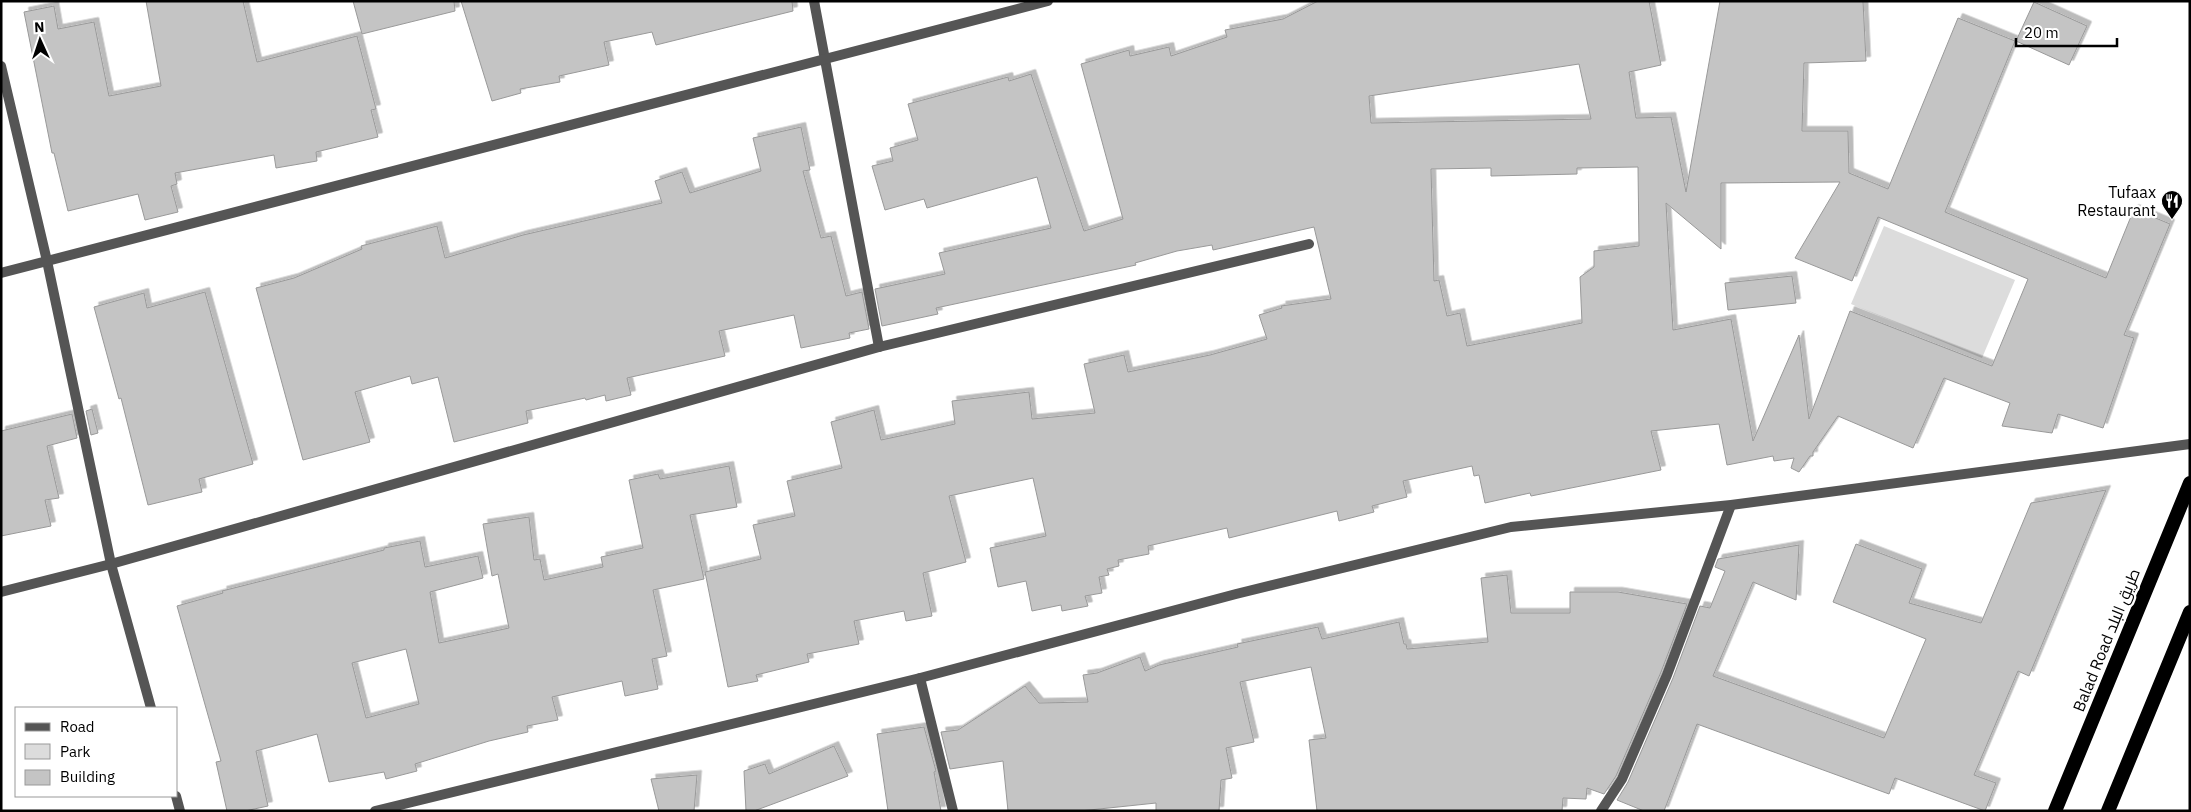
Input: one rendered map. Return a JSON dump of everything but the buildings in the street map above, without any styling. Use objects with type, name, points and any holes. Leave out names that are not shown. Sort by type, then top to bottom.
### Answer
[{"type":"highway","name":"Balad Road طريق البلد","points":[[2054,811],[2190,483]]},
{"type":"highway","points":[[2108,811],[2190,612]]},
{"type":"street","points":[[814,1],[879,347]]},
{"type":"street","points":[[1,273],[1048,1]]},
{"type":"street","points":[[1,66],[47,261],[111,564],[151,707]]},
{"type":"street","points":[[1,592],[111,564],[879,347],[1308,244]]},
{"type":"street","points":[[375,811],[920,678],[1236,594],[1511,527],[1731,505],[2190,444]]},
{"type":"street","points":[[1601,811],[1622,778],[1667,676],[1731,505]]},
{"type":"street","points":[[920,678],[953,811]]},
{"type":"street","points":[[176,797],[180,811]]},
{"type":"green space","points":[[1884,226],[2015,280],[1982,358],[1851,304]]},
{"type":"place","name":"Tufaax Restaurant","points":[[2172,220]]}]
